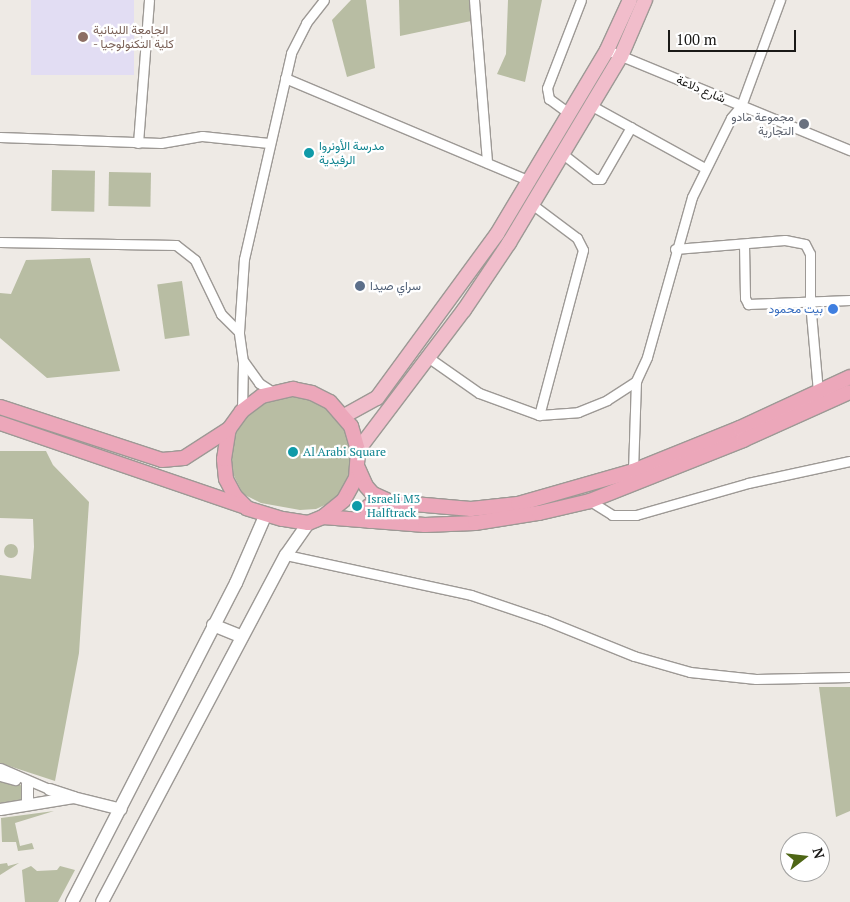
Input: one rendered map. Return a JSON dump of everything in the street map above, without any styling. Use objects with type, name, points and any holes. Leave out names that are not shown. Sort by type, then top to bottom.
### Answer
[{"type":"highway","points":[[358,468],[366,486],[380,499],[447,508],[501,507],[633,471],[740,428],[850,377]]},
{"type":"highway","points":[[0,407],[162,460],[184,458],[229,430],[242,411],[273,392],[293,390],[312,393],[330,402],[344,416],[358,450],[358,468],[344,500],[323,517],[308,523],[247,508],[0,422]]},
{"type":"highway","points":[[323,517],[425,525],[475,523],[590,501],[743,440],[850,392]]},
{"type":"highway","points":[[229,430],[224,459],[226,479],[235,496],[247,508]]},
{"type":"highway","points":[[370,521],[367,516],[369,506],[380,499]]},
{"type":"main road","points":[[344,416],[377,398],[468,276],[530,181],[570,114],[607,50],[630,0]]},
{"type":"main road","points":[[358,450],[429,358],[481,285],[564,155],[621,56],[645,0]]},
{"type":"main road","points":[[468,276],[481,285]]},
{"type":"main road","points":[[72,902],[236,583],[266,514]]},
{"type":"main road","points":[[102,902],[286,554],[308,523]]},
{"type":"main road","points":[[213,625],[242,637]]},
{"type":"street","points":[[138,142],[149,0]]},
{"type":"street","points":[[242,411],[244,362],[239,332],[244,259],[284,78],[297,38],[324,0]]},
{"type":"street","points":[[474,0],[487,162]]},
{"type":"street","points":[[570,114],[549,99],[547,88],[581,0]]},
{"type":"street","points":[[633,471],[636,380],[647,357],[675,250],[705,168],[741,106],[780,0]]},
{"type":"street","name":"شارع دلاعة","points":[[607,50],[850,150]]},
{"type":"street","points":[[284,78],[530,181]]},
{"type":"street","points":[[592,106],[705,168]]},
{"type":"street","points":[[564,155],[595,179],[602,179],[631,127]]},
{"type":"street","points":[[0,137],[161,143],[202,136],[269,143]]},
{"type":"street","points":[[532,205],[580,241],[583,250],[539,415]]},
{"type":"street","points":[[675,250],[794,240],[804,244],[810,254],[810,302],[818,392]]},
{"type":"street","points":[[0,242],[176,245],[195,260],[222,314],[239,332]]},
{"type":"street","points":[[744,244],[745,298],[748,304],[850,300]]},
{"type":"street","points":[[429,358],[479,393],[539,415],[566,415],[589,408],[636,380]]},
{"type":"street","points":[[244,362],[259,383],[273,392]]},
{"type":"street","points":[[590,501],[612,515],[636,515],[748,483],[850,461]]},
{"type":"street","points":[[286,554],[471,596],[545,620],[634,656],[690,672],[756,679],[850,677]]},
{"type":"street","points":[[0,768],[49,789]]},
{"type":"street","points":[[0,776],[121,809]]},
{"type":"street","points":[[27,783],[27,804]]},
{"type":"street","points":[[0,809],[73,797]]},
{"type":"shaded area","name":"الجامعة اللبنانية - كلية التكنولوجيا","points":[[31,0],[134,0],[134,75],[31,75]]},
{"type":"green space","points":[[351,0],[366,0],[375,68],[347,77],[332,20]]},
{"type":"green space","points":[[399,0],[471,0],[471,21],[400,36]]},
{"type":"green space","points":[[508,0],[542,0],[525,82],[497,74],[506,54]]},
{"type":"green space","points":[[52,170],[95,171],[94,212],[51,211]]},
{"type":"green space","points":[[109,172],[151,173],[150,207],[108,206]]},
{"type":"green space","points":[[90,258],[120,371],[47,378],[0,338],[0,293],[11,294],[26,260]]},
{"type":"green space","points":[[182,281],[190,335],[165,339],[157,284]]},
{"type":"green space","points":[[292,395],[311,399],[328,408],[342,421],[351,441],[353,462],[348,482],[336,500],[316,509],[300,510],[261,503],[243,494],[234,476],[231,457],[234,438],[242,421],[256,407],[273,398]]},
{"type":"green space","points":[[0,451],[46,451],[53,465],[89,502],[79,653],[55,781],[0,763],[0,575],[31,579],[34,547],[33,519],[0,518]]},
{"type":"green space","points":[[11,544],[16,546],[18,551],[16,556],[11,558],[6,556],[4,551],[6,546]]},
{"type":"green space","points":[[819,687],[850,687],[850,811],[836,817]]},
{"type":"green space","points":[[0,780],[24,786],[25,799],[0,806]]},
{"type":"green space","points":[[54,811],[15,823],[20,846],[32,843],[34,849],[18,851],[16,842],[2,842],[1,818]]},
{"type":"green space","points":[[7,863],[8,866],[19,863],[0,875],[0,864]]},
{"type":"green space","points":[[31,866],[37,871],[57,870],[60,866],[75,870],[58,902],[25,902],[22,870]]},
{"type":"place","name":"الجامعة اللبنانية - كلية التكنولوجيا","points":[[83,37]]},
{"type":"place","name":"مجموعة مادو التجارية","points":[[804,124]]},
{"type":"place","name":"مدرسة الأونروا الرفيدية","points":[[309,153]]},
{"type":"place","name":"سراي صيدا","points":[[360,286]]},
{"type":"place","name":"بيت محمود","points":[[833,309]]},
{"type":"place","name":"Al Arabi Square","points":[[293,452]]},
{"type":"place","name":"Israeli M3 Halftrack","points":[[357,506]]}]
